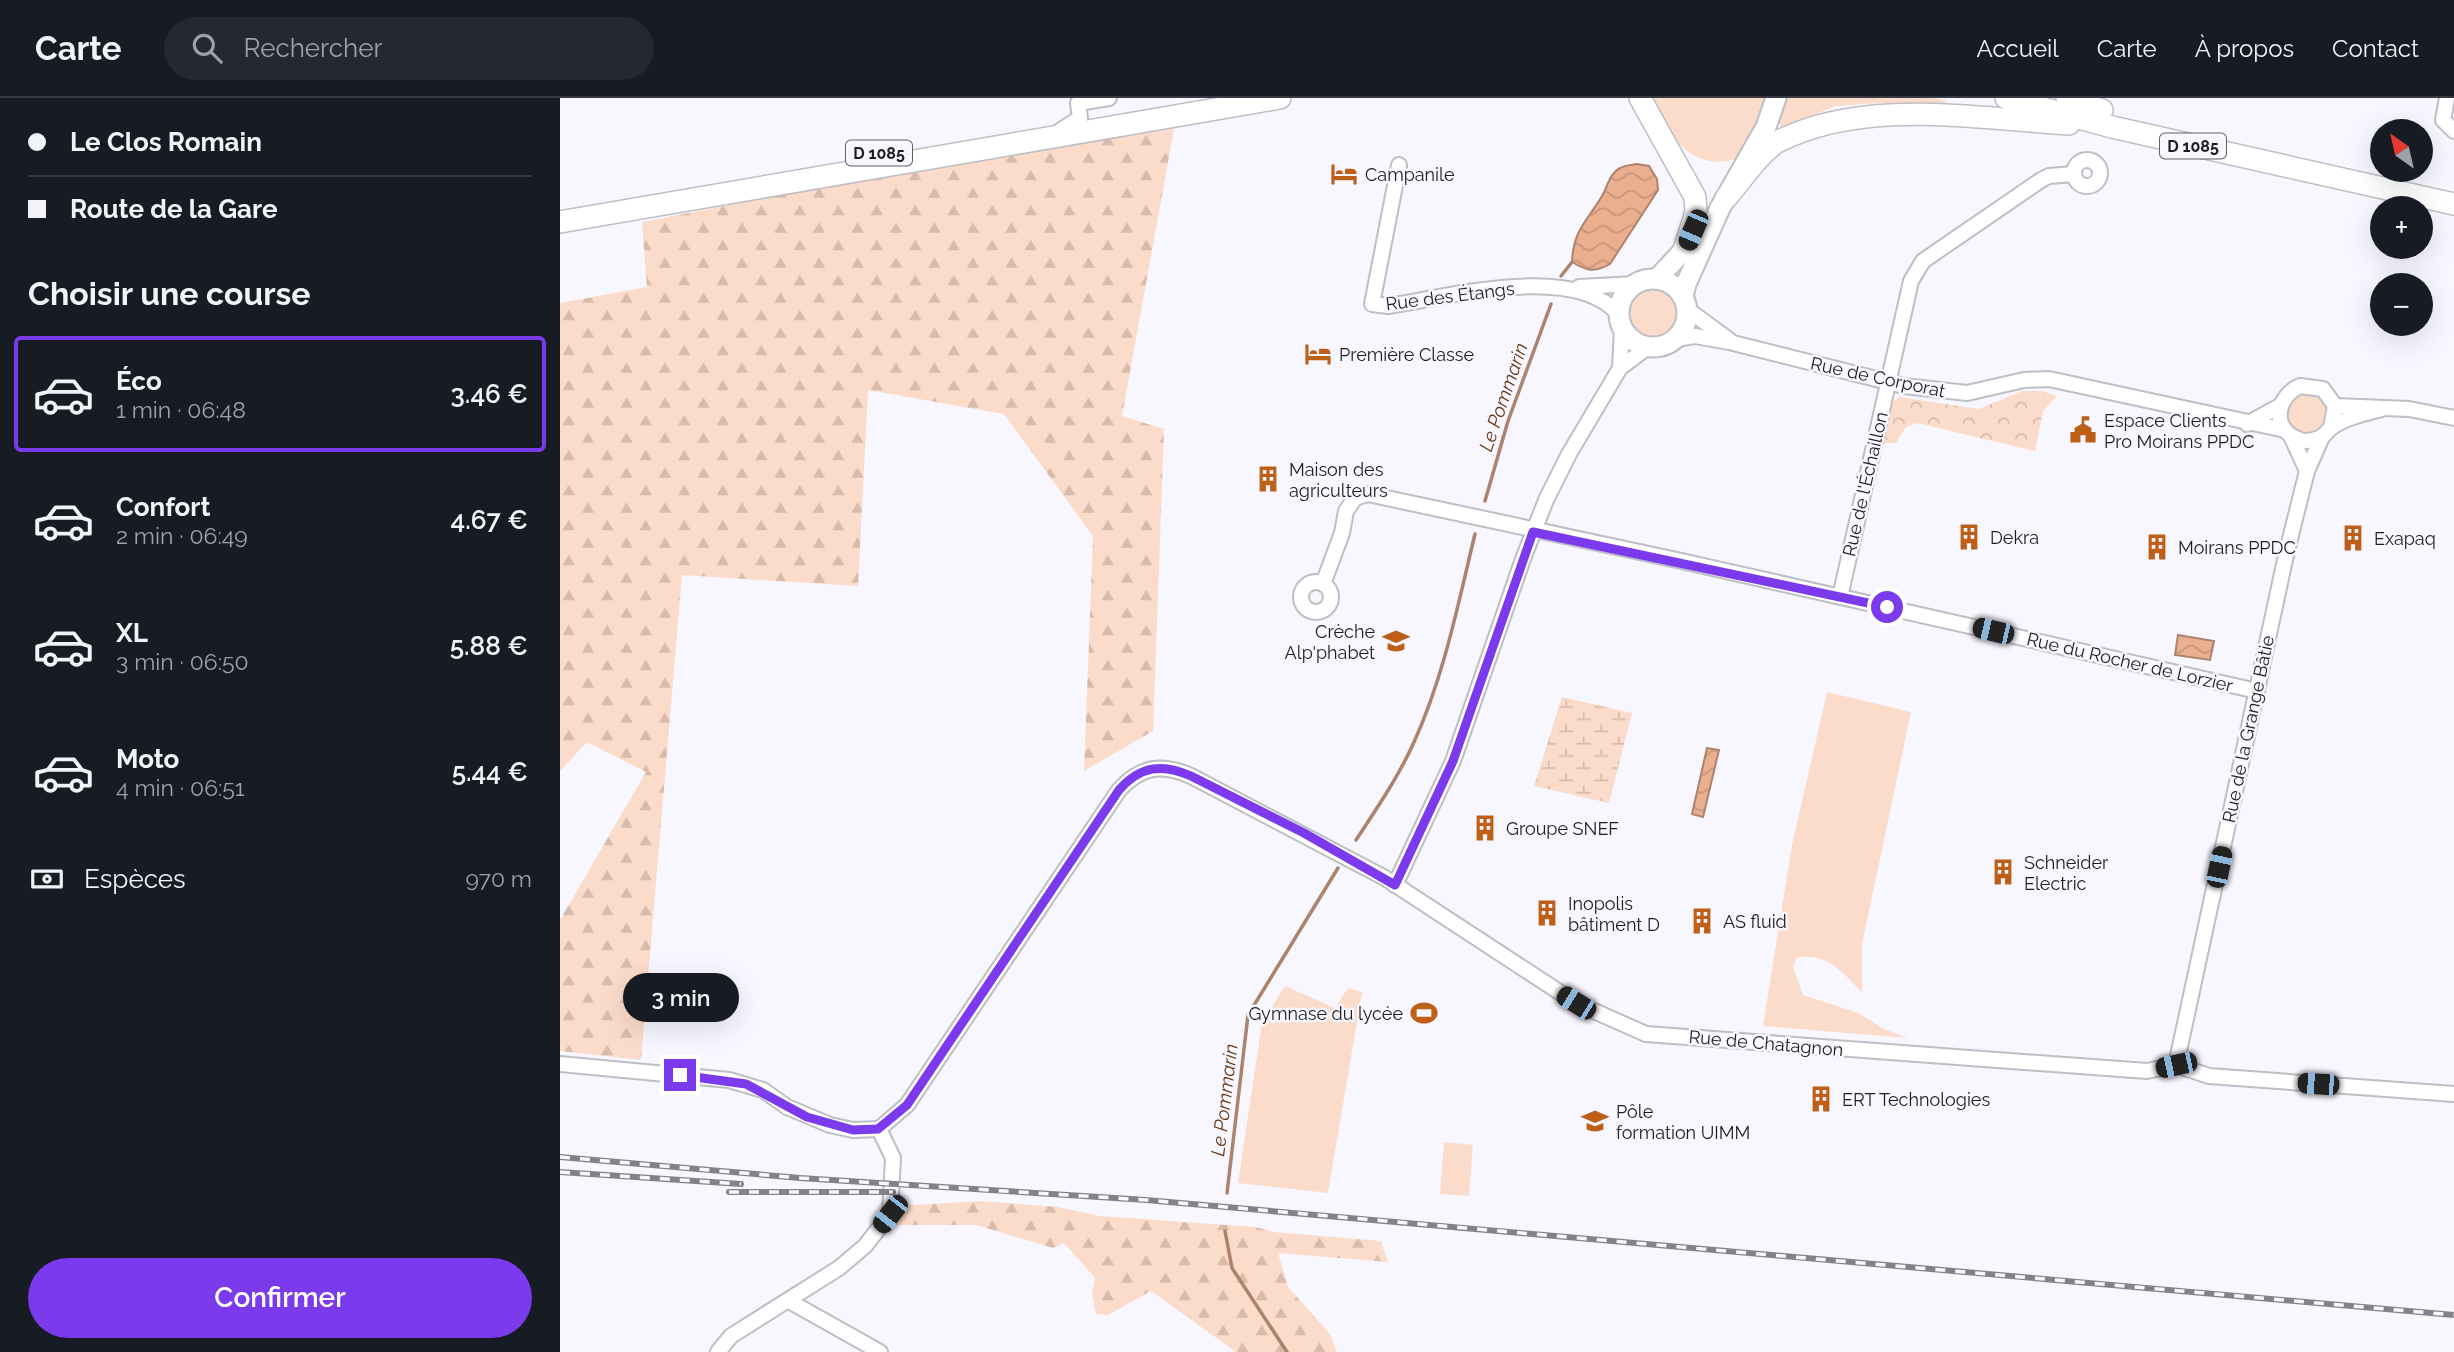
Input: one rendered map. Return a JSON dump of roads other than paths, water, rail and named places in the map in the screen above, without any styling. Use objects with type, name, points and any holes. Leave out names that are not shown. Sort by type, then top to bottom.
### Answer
[{"type":"main road","name":"D 1085","points":[[560,209],[1198,98]]},
{"type":"main road","name":"D 1085","points":[[560,222],[1280,98]]},
{"type":"main road","points":[[1640,98],[1695,197],[1696,212],[1684,250]]},
{"type":"main road","points":[[1776,98],[1755,147],[1723,203],[1686,284],[1682,331],[1675,339],[1657,347],[1648,347],[1629,337],[1620,322],[1623,297],[1636,284],[1657,279],[1684,250],[1723,203],[1774,144],[1805,124],[1840,113],[1940,108],[2021,121],[2112,127]]},
{"type":"main road","name":"D 1085","points":[[1946,98],[2112,127]]},
{"type":"main road","name":"D 1085","points":[[2006,98],[2112,127],[2454,204]]},
{"type":"main road","points":[[2067,98],[2274,164]]},
{"type":"main road","points":[[1657,279],[1676,289],[1685,303]]},
{"type":"street","points":[[1041,138],[1074,124],[1080,118],[1078,103],[1109,98]]},
{"type":"street","points":[[2447,98],[2443,120],[2454,131]]},
{"type":"street","name":"Rue des Étangs","points":[[1399,165],[1372,304],[1388,306],[1530,285],[1567,288],[1606,302],[1620,322]]},
{"type":"street","name":"Rue de l'Échaillon","points":[[1840,597],[1911,281],[1923,261],[2041,180],[2049,176],[2074,174]]},
{"type":"street","points":[[1567,288],[1636,284]]},
{"type":"street","name":"Rue de Corporat","points":[[1685,303],[1733,343],[1938,393],[1967,393],[2024,380],[2049,379],[2288,433]]},
{"type":"street","points":[[1620,322],[1620,368]]},
{"type":"street","points":[[1675,339],[1695,337],[1733,343]]},
{"type":"street","points":[[1395,885],[1453,761],[1533,532],[1569,454],[1620,368],[1648,347]]},
{"type":"street","points":[[2247,424],[2280,406],[2292,389],[2309,385],[2328,394],[2335,406],[2327,432]]},
{"type":"street","points":[[2280,406],[2280,419],[2307,471]]},
{"type":"street","points":[[2335,406],[2409,409],[2454,418]]},
{"type":"street","points":[[2288,433],[2310,441],[2382,409]]},
{"type":"street","name":"Rue de la Grange Bâtie","points":[[2176,1065],[2307,471],[2327,432]]},
{"type":"street","name":"Rue du Rocher de Lorzier","points":[[1324,584],[1342,533],[1346,511],[1355,498],[1368,495],[2257,691]]},
{"type":"street","name":"Rue de Chatagnon","points":[[878,1129],[907,1105],[1119,790],[1130,778],[1143,771],[1165,767],[1191,776],[1304,833],[1395,885],[1576,1003],[1646,1034],[2147,1071],[2176,1065]]},
{"type":"street","points":[[560,1064],[729,1080],[763,1090],[787,1107],[830,1125],[853,1130],[878,1129],[893,1158],[890,1214],[864,1246],[839,1268],[732,1336],[718,1352]]},
{"type":"street","points":[[2176,1065],[2209,1076],[2454,1094]]},
{"type":"street","points":[[789,1301],[880,1352]]},
{"type":"water","points":[[1637,164],[1649,166],[1657,179],[1658,190],[1610,264],[1591,270],[1572,262],[1578,233],[1611,177],[1622,167]]},
{"type":"water","points":[[2178,635],[2214,641],[2210,660],[2175,655]]},
{"type":"water","points":[[1707,748],[1719,750],[1703,817],[1692,814]]},
{"type":"waterway","name":"Le Pommarin","points":[[1561,276],[1572,262]]},
{"type":"waterway","name":"Le Pommarin","points":[[1485,501],[1508,421],[1551,304]]},
{"type":"waterway","name":"Le Pommarin","points":[[1356,840],[1402,767],[1425,717],[1449,640],[1475,534]]},
{"type":"waterway","name":"Le Pommarin","points":[[1227,1193],[1248,1015],[1338,868]]},
{"type":"waterway","name":"Le Pommarin","points":[[1225,1231],[1232,1268],[1287,1352]]},
{"type":"railway","points":[[560,1157],[800,1178],[1146,1200],[2454,1315]]},
{"type":"railway","points":[[560,1172],[741,1184]]},
{"type":"railway","points":[[729,1192],[893,1192]]},
{"type":"place","name":"Campanile","points":[[1344,174]]},
{"type":"place","name":"Première Classe","points":[[1318,354]]},
{"type":"place","name":"Espace Clients Pro Moirans PPDC","points":[[2083,430]]},
{"type":"place","name":"Maison des agriculteurs","points":[[1268,479]]},
{"type":"place","name":"Dekra","points":[[1969,537]]},
{"type":"place","name":"Exapaq","points":[[2353,538]]},
{"type":"place","name":"Moirans PPDC","points":[[2157,547]]},
{"type":"place","name":"Crèche Alp'phabet","points":[[1396,641]]},
{"type":"place","name":"Groupe SNEF","points":[[1485,828]]},
{"type":"place","name":"Schneider Electric","points":[[2003,872]]},
{"type":"place","name":"Inopolis bâtiment D","points":[[1547,913]]},
{"type":"place","name":"AS fluid","points":[[1702,921]]},
{"type":"place","name":"Gymnase du lycée","points":[[1424,1013]]},
{"type":"place","name":"ERT Technologies","points":[[1821,1099]]},
{"type":"place","name":"Pôle formation UIMM","points":[[1595,1121]]}]
